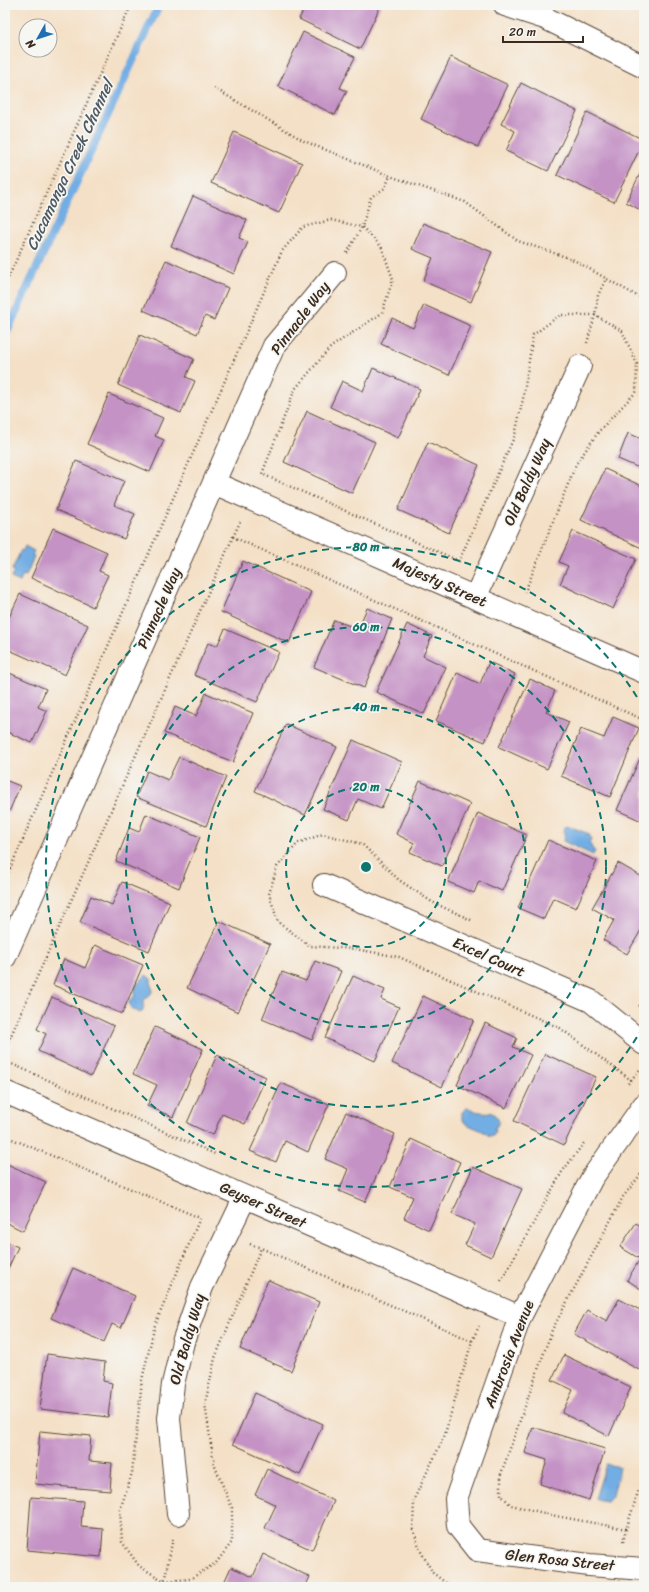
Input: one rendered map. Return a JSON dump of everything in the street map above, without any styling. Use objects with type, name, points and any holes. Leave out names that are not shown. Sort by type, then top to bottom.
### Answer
[{"type":"street","points":[[505,5],[545,18],[644,67]]},
{"type":"street","name":"Pinnacle Way","points":[[5,957],[274,346],[335,273]]},
{"type":"street","name":"Old Baldy Way","points":[[475,598],[580,366]]},
{"type":"street","name":"Majesty Street","points":[[214,483],[644,672]]},
{"type":"street","name":"Excel Court","points":[[324,885],[591,1001],[644,1044]]},
{"type":"street","name":"Geyser Street","points":[[5,1092],[520,1317]]},
{"type":"street","name":"Ambrosia Avenue","points":[[477,1550],[458,1526],[456,1498],[520,1317],[592,1178],[644,1105]]},
{"type":"street","name":"Old Baldy Way","points":[[178,1514],[169,1418],[173,1384],[183,1342],[202,1287],[245,1197]]},
{"type":"street","name":"Glen Rosa Street","points":[[477,1550],[590,1565],[644,1569]]},
{"type":"path","points":[[5,286],[131,5]]},
{"type":"path","points":[[214,88],[304,142],[390,176],[465,202],[518,241],[572,259],[644,300]]},
{"type":"path","points":[[335,273],[362,227],[371,196],[385,188],[390,176]]},
{"type":"path","points":[[5,880],[282,251],[303,227],[331,220],[362,227],[380,246],[393,279],[382,313],[331,346],[295,389],[262,474],[459,561],[515,435],[523,399],[533,335],[560,316],[595,315],[622,331],[637,364],[636,392],[600,431],[576,464],[525,592],[532,595]]},
{"type":"path","points":[[580,366],[595,315],[598,295],[606,279]]},
{"type":"path","points":[[5,1049],[233,537],[644,720]]},
{"type":"path","points":[[476,922],[432,902],[399,880],[362,844],[323,834],[298,843],[277,867],[269,894],[278,922],[310,946],[355,949],[399,957],[560,1028],[631,1080]]},
{"type":"path","points":[[638,1004],[644,1009]]},
{"type":"path","points":[[5,1061],[217,1155]]},
{"type":"path","points":[[626,1086],[644,1065]]},
{"type":"path","points":[[5,1136],[200,1218],[155,1325],[142,1380],[132,1473],[120,1510],[122,1542],[139,1566],[164,1581],[190,1579],[216,1563],[232,1542],[232,1508],[214,1464],[205,1404],[215,1358],[261,1248],[472,1341],[444,1437],[414,1498],[413,1529],[420,1550],[433,1573],[451,1587]]},
{"type":"path","points":[[494,1278],[502,1281],[562,1172],[585,1141]]},
{"type":"path","points":[[626,1529],[556,1516],[511,1505],[501,1495],[501,1474],[552,1330],[623,1197],[644,1170]]},
{"type":"path","points":[[618,1567],[626,1529],[644,1474]]},
{"type":"path","points":[[163,1587],[178,1514]]},
{"type":"water","points":[[25,546],[34,551],[32,555],[34,556],[26,576],[23,575],[20,582],[11,578],[14,571],[12,570],[21,550],[23,551]]},
{"type":"water","points":[[569,826],[589,834],[591,840],[589,842],[595,851],[593,855],[563,841],[565,833],[563,832],[565,827]]},
{"type":"water","points":[[146,975],[151,979],[151,986],[153,990],[144,1000],[143,1011],[140,1013],[130,1007],[129,1002],[135,995],[136,986]]},
{"type":"water","points":[[467,1108],[478,1112],[491,1113],[495,1115],[499,1121],[497,1126],[494,1128],[496,1131],[493,1136],[489,1136],[483,1131],[468,1125],[462,1120],[462,1112]]},
{"type":"water","points":[[606,1464],[620,1467],[613,1495],[606,1501],[595,1499]]},
{"type":"building","points":[[306,5],[381,5],[360,49],[299,19]]},
{"type":"building","points":[[303,32],[355,57],[340,88],[347,91],[335,115],[278,86]]},
{"type":"building","points":[[451,57],[508,85],[478,147],[421,119]]},
{"type":"building","points":[[521,83],[577,111],[548,171],[506,151],[515,131],[501,124]]},
{"type":"building","points":[[587,112],[644,140],[614,202],[557,175]]},
{"type":"building","points":[[234,132],[302,163],[279,213],[211,183]]},
{"type":"building","points":[[644,166],[644,212],[626,202]]},
{"type":"building","points":[[193,196],[247,220],[239,238],[248,242],[234,274],[171,246]]},
{"type":"building","points":[[423,223],[492,252],[471,302],[423,281],[433,258],[412,249]]},
{"type":"building","points":[[166,260],[228,288],[214,320],[205,316],[197,334],[143,310]]},
{"type":"building","points":[[424,305],[471,326],[449,375],[381,344],[392,318],[413,328]]},
{"type":"building","points":[[140,335],[194,359],[186,377],[195,381],[181,413],[118,385]]},
{"type":"building","points":[[373,368],[420,389],[398,438],[330,407],[342,381],[363,391]]},
{"type":"building","points":[[109,394],[163,418],[155,436],[164,440],[150,472],[87,444]]},
{"type":"building","points":[[307,411],[375,442],[352,493],[284,462]]},
{"type":"building","points":[[628,433],[644,440],[644,470],[618,459]]},
{"type":"building","points":[[428,442],[479,465],[449,533],[398,510]]},
{"type":"building","points":[[76,461],[124,481],[114,505],[135,514],[124,539],[56,510]]},
{"type":"building","points":[[605,469],[644,487],[644,549],[581,520]]},
{"type":"building","points":[[53,528],[107,552],[99,571],[108,575],[93,607],[31,578]]},
{"type":"building","points":[[573,531],[636,559],[613,609],[560,584],[568,566],[559,562]]},
{"type":"building","points":[[243,561],[311,592],[289,643],[221,612]]},
{"type":"building","points":[[20,594],[88,625],[65,675],[5,648],[5,626]]},
{"type":"building","points":[[367,608],[392,619],[364,688],[314,667],[334,620],[358,629]]},
{"type":"building","points":[[407,624],[432,636],[423,656],[446,667],[424,714],[376,692]]},
{"type":"building","points":[[225,629],[279,652],[257,702],[194,675],[208,643],[217,646]]},
{"type":"building","points":[[489,662],[515,674],[485,742],[436,721],[457,673],[480,684]]},
{"type":"building","points":[[5,671],[46,689],[38,707],[47,711],[32,743],[5,731]]},
{"type":"building","points":[[530,679],[555,691],[546,712],[569,722],[547,769],[499,747]]},
{"type":"building","points":[[206,693],[253,713],[233,762],[164,733],[175,707],[196,716]]},
{"type":"building","points":[[613,717],[639,728],[610,797],[561,776],[581,729],[604,738]]},
{"type":"building","points":[[286,724],[337,747],[305,815],[255,791]]},
{"type":"building","points":[[353,740],[402,762],[381,809],[358,799],[349,820],[323,809]]},
{"type":"building","points":[[641,756],[644,757],[644,822],[617,810]]},
{"type":"building","points":[[179,757],[226,777],[206,826],[136,797],[147,771],[168,780]]},
{"type":"building","points":[[5,780],[20,786],[9,812],[5,810]]},
{"type":"building","points":[[420,781],[470,804],[442,866],[410,852],[414,843],[396,834]]},
{"type":"building","points":[[478,813],[527,835],[502,891],[479,881],[474,893],[448,882]]},
{"type":"building","points":[[146,814],[200,837],[179,888],[116,861],[129,828],[139,832]]},
{"type":"building","points":[[548,840],[597,861],[576,908],[553,898],[544,919],[518,908]]},
{"type":"building","points":[[618,863],[644,878],[644,925],[627,954],[603,940],[614,920],[592,908]]},
{"type":"building","points":[[122,882],[170,902],[149,951],[80,922],[91,896],[112,905]]},
{"type":"building","points":[[219,921],[270,944],[238,1012],[187,988]]},
{"type":"building","points":[[95,945],[143,965],[122,1014],[53,985],[64,959],[85,968]]},
{"type":"building","points":[[315,961],[341,971],[312,1040],[262,1019],[282,972],[306,981]]},
{"type":"building","points":[[353,976],[385,990],[381,999],[399,1007],[375,1061],[325,1038]]},
{"type":"building","points":[[423,996],[474,1020],[442,1087],[392,1063]]},
{"type":"building","points":[[52,997],[114,1026],[91,1076],[38,1051],[46,1034],[37,1029]]},
{"type":"building","points":[[485,1023],[517,1038],[513,1047],[531,1055],[506,1108],[457,1085]]},
{"type":"building","points":[[155,1027],[203,1049],[173,1117],[147,1106],[157,1085],[133,1074]]},
{"type":"building","points":[[545,1054],[596,1077],[564,1145],[514,1121]]},
{"type":"building","points":[[217,1055],[266,1077],[245,1124],[222,1114],[213,1135],[187,1123]]},
{"type":"building","points":[[281,1083],[329,1104],[308,1152],[285,1141],[276,1162],[250,1151]]},
{"type":"building","points":[[346,1112],[395,1134],[365,1202],[339,1191],[348,1169],[325,1159]]},
{"type":"building","points":[[411,1139],[460,1162],[429,1230],[404,1218],[413,1197],[390,1187]]},
{"type":"building","points":[[5,1163],[46,1182],[23,1231],[5,1222]]},
{"type":"building","points":[[473,1167],[522,1189],[491,1257],[465,1245],[475,1224],[452,1214]]},
{"type":"building","points":[[636,1223],[644,1228],[644,1291],[627,1280],[640,1259],[620,1247]]},
{"type":"building","points":[[5,1241],[18,1247],[5,1275]]},
{"type":"building","points":[[73,1268],[135,1296],[121,1328],[112,1324],[104,1342],[51,1318]]},
{"type":"building","points":[[268,1280],[319,1302],[291,1371],[240,1349]]},
{"type":"building","points":[[619,1299],[644,1312],[644,1362],[639,1370],[574,1334],[587,1310],[607,1321]]},
{"type":"building","points":[[47,1354],[105,1362],[103,1381],[112,1383],[108,1417],[40,1409]]},
{"type":"building","points":[[564,1355],[631,1387],[609,1436],[562,1413],[573,1390],[552,1380]]},
{"type":"building","points":[[255,1393],[323,1424],[300,1475],[233,1444]]},
{"type":"building","points":[[533,1427],[605,1449],[589,1500],[540,1484],[547,1460],[525,1453]]},
{"type":"building","points":[[40,1431],[91,1436],[89,1461],[112,1463],[110,1491],[35,1484]]},
{"type":"building","points":[[267,1469],[334,1501],[312,1550],[265,1528],[276,1505],[255,1495]]},
{"type":"building","points":[[31,1497],[83,1501],[81,1527],[103,1529],[101,1557],[27,1550]]},
{"type":"building","points":[[263,1554],[310,1577],[305,1587],[222,1587],[231,1567],[253,1577]]},
{"type":"waterway","name":"Cucamonga Creek Channel","points":[[5,336],[159,5]]}]
